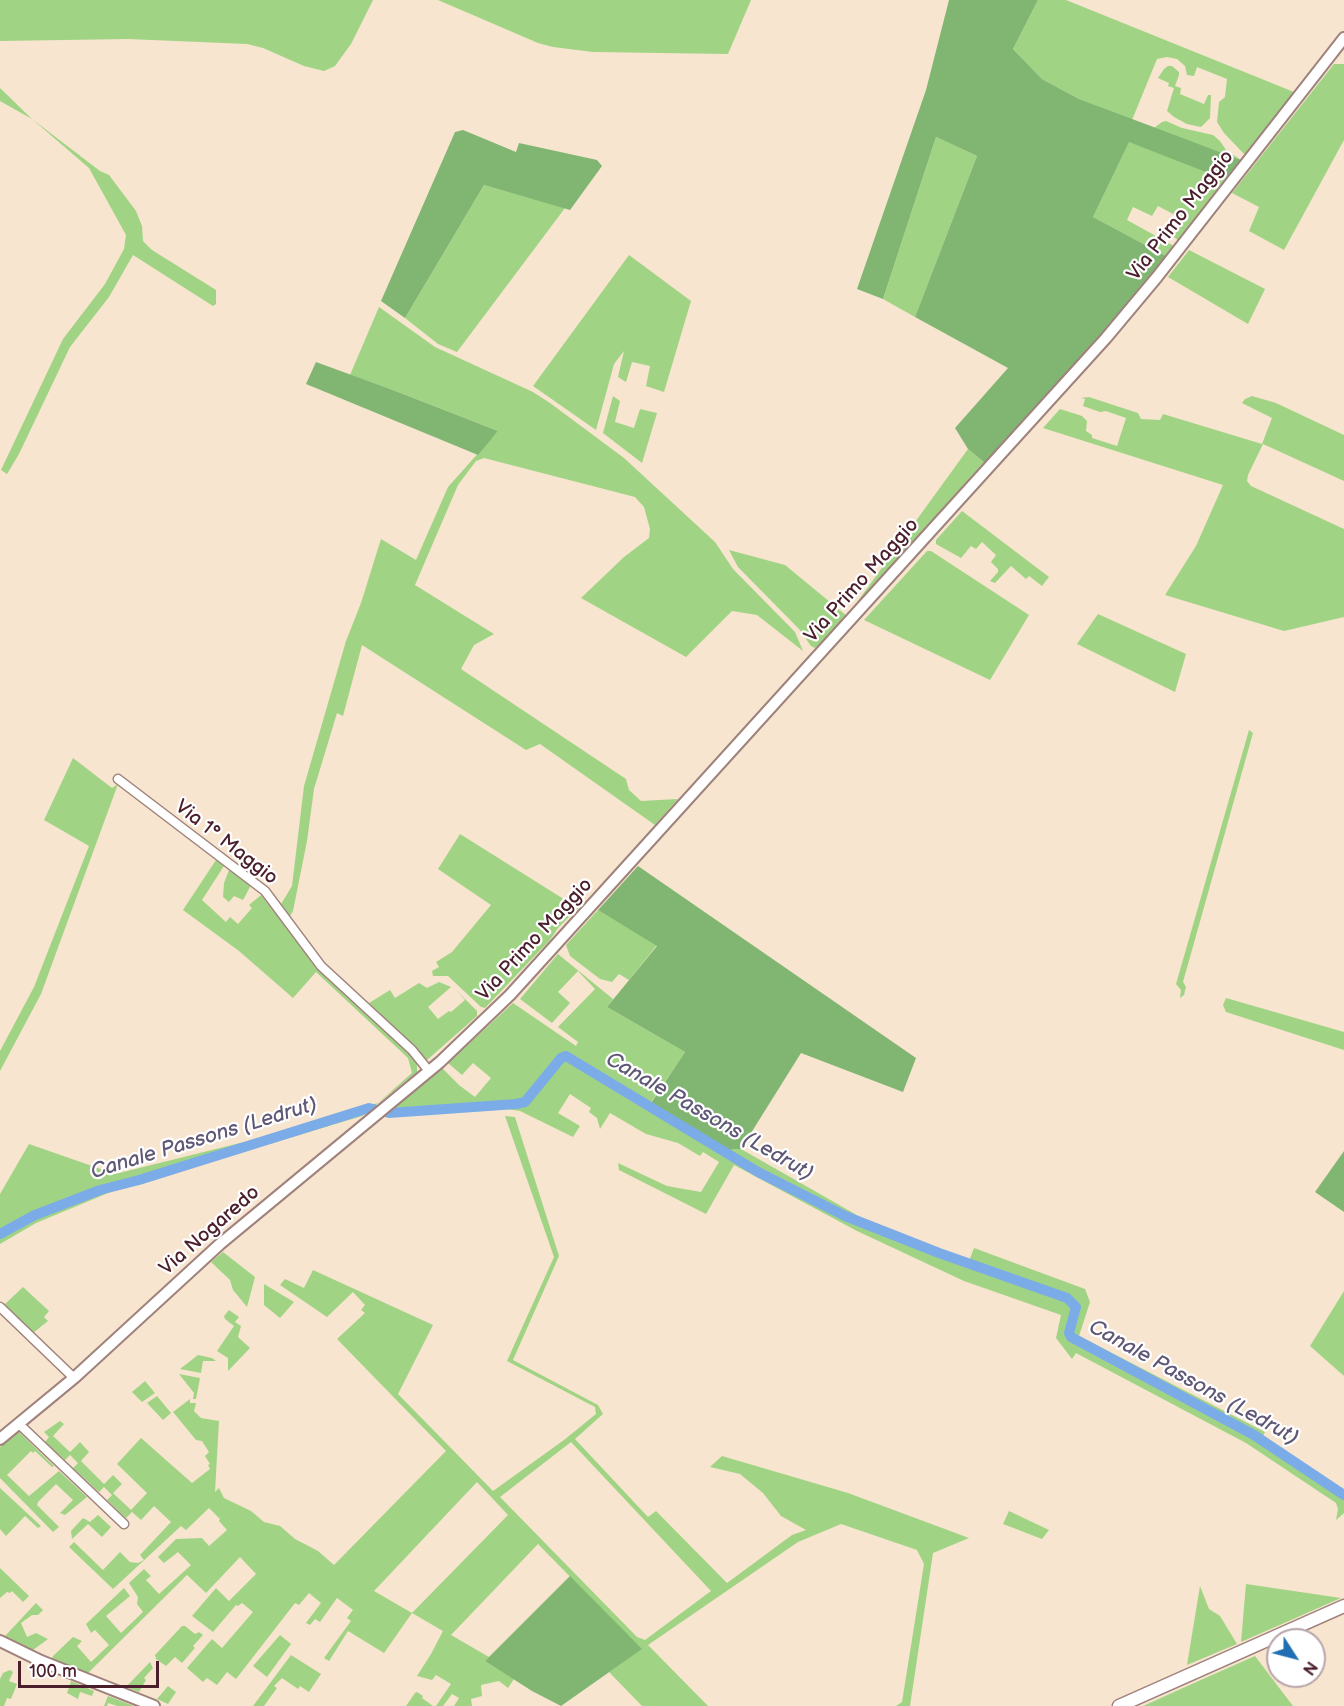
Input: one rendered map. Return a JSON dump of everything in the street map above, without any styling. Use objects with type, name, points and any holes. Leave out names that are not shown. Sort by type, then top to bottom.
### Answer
[{"type":"main road","points":[[1119,1706],[1344,1606]]},
{"type":"street","name":"Via Primo Maggio","points":[[379,1112],[478,1028],[518,987],[1107,338],[1344,38]]},
{"type":"street","name":"Via 1° Maggio","points":[[118,779],[265,891],[321,966],[412,1050],[429,1071]]},
{"type":"street","name":"Via Nogaredo","points":[[0,1438],[74,1378],[220,1244],[379,1112]]},
{"type":"street","points":[[0,1307],[74,1378]]},
{"type":"street","points":[[19,1424],[124,1524]]},
{"type":"street","points":[[0,1641],[41,1661],[154,1706]]},
{"type":"green space","points":[[0,0],[373,0],[351,44],[335,66],[324,71],[304,66],[263,48],[247,44],[128,39],[0,41]]},
{"type":"green space","points":[[438,0],[751,0],[728,54],[593,52],[553,47],[538,43]]},
{"type":"green space","points":[[949,0],[1038,0],[1013,49],[1042,79],[1079,99],[1241,160],[1226,180],[1129,142],[1093,217],[1166,256],[1105,330],[985,463],[968,449],[955,428],[1008,368],[915,317],[977,156],[936,137],[883,299],[857,289],[926,90]]},
{"type":"green space","points":[[1038,0],[1066,0],[1294,92],[1245,155],[1217,122],[1219,102],[1225,97],[1227,79],[1197,67],[1194,76],[1187,75],[1185,66],[1177,59],[1167,57],[1157,59],[1132,120],[1079,99],[1042,79],[1013,49]]},
{"type":"green space","points":[[1334,64],[1344,64],[1344,140],[1284,250],[1249,231],[1259,207],[1232,193]]},
{"type":"green space","points":[[1168,66],[1172,66],[1179,72],[1175,86],[1181,88],[1180,94],[1204,104],[1208,95],[1211,95],[1210,118],[1201,127],[1187,124],[1167,111],[1174,88],[1158,78]]},
{"type":"green space","points":[[0,88],[32,119],[0,101]]},
{"type":"green space","points":[[32,119],[100,171],[109,175],[136,211],[142,226],[143,241],[152,250],[216,290],[216,304],[213,306],[133,255],[109,297],[70,347],[19,454],[7,474],[1,470],[63,339],[105,284],[124,249],[126,235],[89,168]]},
{"type":"green space","points":[[1166,121],[1182,128],[1213,135],[1226,150],[1241,160],[1154,128]]},
{"type":"green space","points":[[463,130],[516,152],[519,143],[597,160],[602,166],[570,210],[484,185],[405,318],[381,301],[455,132]]},
{"type":"green space","points":[[936,137],[977,156],[915,317],[883,299]]},
{"type":"green space","points":[[1129,141],[1226,180],[1178,240],[1168,233],[1177,216],[1158,206],[1152,216],[1133,207],[1127,220],[1174,246],[1166,256],[1093,217]]},
{"type":"green space","points":[[484,185],[565,208],[457,352],[438,344],[405,318]]},
{"type":"green space","points":[[1189,250],[1265,289],[1248,324],[1168,277]]},
{"type":"green space","points":[[629,255],[691,301],[664,392],[646,386],[650,366],[632,362],[626,382],[618,377],[624,351],[614,364],[596,430],[533,386]]},
{"type":"green space","points":[[379,307],[435,347],[533,392],[624,458],[715,542],[733,569],[795,632],[803,651],[757,615],[732,611],[686,657],[581,598],[624,557],[649,538],[650,529],[644,507],[635,497],[484,458],[476,461],[458,485],[415,585],[494,634],[474,645],[461,669],[626,779],[629,790],[641,801],[678,799],[655,825],[540,744],[526,750],[362,645],[343,716],[337,713],[314,789],[307,841],[293,911],[290,916],[281,904],[292,886],[304,786],[346,641],[361,603],[381,539],[416,560],[448,487],[498,431],[350,375]]},
{"type":"green space","points":[[316,362],[498,431],[478,455],[306,384]]},
{"type":"green space","points":[[613,396],[620,401],[615,422],[634,428],[640,409],[657,413],[642,463],[603,433]]},
{"type":"green space","points":[[1252,396],[1276,403],[1344,435],[1344,481],[1263,444],[1247,481],[1251,486],[1344,529],[1344,617],[1284,631],[1165,595],[1196,546],[1223,485],[1043,428],[1060,409],[1082,416],[1087,421],[1086,431],[1092,435],[1092,438],[1117,446],[1126,418],[1083,406],[1085,399],[1081,398],[1089,397],[1138,413],[1141,419],[1160,420],[1163,414],[1262,444],[1272,418],[1242,403]]},
{"type":"green space","points":[[968,449],[985,463],[847,616]]},
{"type":"green space","points":[[962,511],[1049,577],[1042,586],[1029,576],[1026,579],[1011,566],[995,583],[990,581],[998,572],[991,562],[996,555],[982,542],[976,549],[971,546],[961,558],[936,544],[936,540]]},
{"type":"green space","points":[[729,550],[785,565],[847,616],[819,647],[811,646],[799,629],[738,567]]},
{"type":"green space","points":[[927,551],[931,551],[1029,615],[990,680],[864,620]]},
{"type":"green space","points":[[1098,614],[1186,654],[1175,692],[1077,644]]},
{"type":"green space","points":[[1249,730],[1253,733],[1183,982],[1186,987],[1184,995],[1180,998],[1181,990],[1176,984]]},
{"type":"green space","points":[[73,758],[112,788],[118,784],[41,994],[0,1071],[0,1051],[34,987],[89,846],[44,820]]},
{"type":"green space","points":[[460,834],[578,908],[485,1008],[481,1007],[448,976],[433,976],[432,971],[439,967],[436,962],[452,952],[491,905],[438,869]]},
{"type":"green space","points":[[216,860],[224,866],[202,900],[226,922],[230,917],[238,924],[252,908],[249,905],[261,895],[319,968],[412,1054],[417,1062],[417,1072],[362,1116],[113,1191],[36,1223],[0,1244],[0,1194],[29,1144],[115,1174],[244,1142],[378,1103],[412,1073],[408,1058],[316,972],[293,998],[239,951],[183,910]]},
{"type":"green space","points":[[638,866],[916,1058],[903,1092],[801,1053],[741,1149],[732,1149],[727,1156],[647,1109],[685,1052],[607,1007],[657,946],[598,910]]},
{"type":"green space","points":[[229,870],[251,885],[243,900],[234,896],[229,902],[223,897],[224,883]]},
{"type":"green space","points":[[598,910],[657,945],[629,980],[619,974],[612,982],[600,979],[570,956],[566,945]]},
{"type":"green space","points":[[558,954],[613,999],[607,1007],[685,1052],[647,1108],[727,1156],[732,1149],[741,1149],[855,1214],[865,1227],[873,1223],[898,1235],[969,1261],[974,1248],[1085,1289],[1090,1302],[1079,1336],[1265,1432],[1263,1436],[1344,1491],[1344,1513],[1336,1520],[1338,1509],[1336,1503],[1246,1443],[1076,1353],[1072,1359],[1056,1338],[1061,1315],[964,1281],[857,1231],[734,1165],[706,1214],[619,1170],[618,1163],[667,1186],[701,1192],[719,1162],[703,1152],[700,1156],[678,1143],[646,1134],[610,1113],[600,1129],[597,1118],[589,1112],[591,1108],[570,1094],[558,1113],[580,1126],[573,1137],[520,1111],[507,1109],[390,1117],[385,1114],[442,1068],[475,1097],[491,1078],[473,1063],[462,1075],[448,1063],[513,1003],[576,1046],[578,1042],[558,1027],[595,989],[578,971],[558,992],[570,1003],[552,1023],[520,999]]},
{"type":"green space","points":[[439,982],[451,987],[428,1007],[438,1019],[465,1000],[456,990],[477,1011],[477,1016],[427,1060],[369,1003],[390,990],[395,998],[419,983],[427,988]]},
{"type":"green space","points":[[1226,998],[1344,1032],[1344,1050],[1226,1012],[1223,1005]]},
{"type":"green space","points":[[505,1116],[515,1117],[559,1256],[513,1360],[598,1405],[603,1414],[575,1439],[648,1517],[656,1511],[727,1583],[792,1535],[806,1530],[781,1516],[763,1493],[740,1474],[710,1467],[722,1456],[848,1493],[969,1538],[933,1553],[910,1706],[896,1706],[902,1702],[924,1564],[917,1550],[841,1524],[798,1542],[648,1645],[708,1706],[642,1706],[609,1672],[641,1649],[538,1544],[451,1635],[489,1657],[485,1661],[514,1679],[508,1688],[499,1681],[481,1685],[482,1696],[471,1699],[472,1706],[454,1706],[459,1698],[452,1694],[443,1706],[436,1706],[451,1684],[436,1675],[432,1680],[417,1676],[443,1631],[412,1613],[384,1653],[348,1631],[329,1661],[324,1658],[351,1621],[347,1618],[353,1610],[337,1598],[320,1622],[315,1619],[310,1625],[306,1623],[321,1603],[309,1593],[299,1605],[295,1603],[236,1679],[227,1672],[217,1685],[207,1678],[203,1682],[187,1668],[212,1639],[222,1648],[253,1612],[242,1603],[236,1605],[213,1632],[192,1616],[216,1588],[229,1601],[256,1574],[240,1557],[206,1593],[187,1575],[88,1673],[52,1659],[73,1637],[82,1641],[77,1646],[91,1662],[109,1645],[95,1630],[91,1633],[86,1624],[124,1588],[130,1596],[106,1616],[121,1633],[143,1612],[137,1604],[138,1597],[129,1583],[144,1569],[151,1576],[146,1580],[159,1594],[191,1565],[178,1552],[164,1563],[158,1557],[176,1539],[202,1538],[209,1546],[227,1530],[209,1508],[186,1530],[181,1526],[113,1589],[69,1547],[74,1542],[103,1570],[120,1552],[130,1562],[138,1563],[144,1560],[140,1555],[171,1522],[154,1506],[141,1520],[132,1512],[126,1518],[107,1500],[112,1495],[104,1487],[99,1492],[73,1468],[78,1463],[70,1455],[65,1460],[45,1442],[49,1437],[44,1432],[60,1421],[64,1424],[53,1436],[70,1452],[80,1442],[89,1452],[81,1461],[104,1484],[113,1475],[122,1484],[113,1493],[131,1510],[147,1493],[117,1464],[141,1438],[192,1483],[210,1469],[205,1456],[209,1452],[202,1441],[196,1440],[173,1412],[190,1399],[190,1403],[196,1403],[194,1411],[201,1418],[219,1421],[215,1492],[219,1488],[224,1498],[251,1511],[264,1522],[280,1526],[295,1539],[318,1551],[334,1565],[446,1451],[337,1339],[365,1313],[361,1310],[365,1305],[353,1292],[327,1317],[280,1285],[285,1279],[304,1288],[313,1270],[433,1325],[398,1394],[493,1491],[596,1414],[595,1407],[507,1361],[554,1257]],"holes":[[[571,1442],[711,1591],[645,1640],[637,1637],[500,1497]],[[477,1482],[508,1515],[412,1613],[374,1591]]]},
{"type":"green space","points":[[1344,1151],[1344,1212],[1315,1192]]},
{"type":"green space","points":[[223,1252],[255,1277],[247,1307],[233,1290],[230,1280],[211,1262]]},
{"type":"green space","points":[[264,1284],[294,1302],[280,1318],[264,1305]]},
{"type":"green space","points":[[23,1287],[49,1311],[44,1317],[48,1321],[33,1333],[4,1305]]},
{"type":"green space","points":[[1344,1291],[1344,1376],[1310,1346]]},
{"type":"green space","points":[[229,1310],[239,1317],[235,1322],[241,1326],[238,1337],[250,1348],[228,1371],[228,1358],[217,1351],[234,1326],[224,1316]]},
{"type":"green space","points":[[198,1355],[216,1361],[203,1361],[201,1373],[180,1369]]},
{"type":"green space","points":[[179,1374],[200,1378],[196,1399],[193,1399],[194,1393]]},
{"type":"green space","points":[[145,1381],[155,1393],[142,1402],[132,1392]]},
{"type":"green space","points":[[157,1396],[171,1413],[163,1420],[147,1403]]},
{"type":"green space","points":[[19,1432],[54,1466],[52,1467],[35,1451],[33,1453],[31,1451],[7,1475],[29,1496],[59,1471],[87,1497],[65,1515],[60,1513],[73,1500],[56,1484],[38,1502],[37,1505],[59,1527],[53,1532],[0,1478],[0,1447]]},
{"type":"green space","points":[[0,1488],[41,1526],[38,1528],[25,1516],[6,1536],[0,1529]]},
{"type":"green space","points":[[1009,1511],[1049,1530],[1042,1539],[1003,1524]]},
{"type":"green space","points":[[98,1515],[111,1527],[102,1537],[88,1524],[72,1539],[71,1531],[83,1518],[90,1522]]},
{"type":"green space","points":[[0,1568],[29,1596],[23,1602],[12,1591],[0,1598]]},
{"type":"green space","points":[[570,1576],[642,1649],[561,1706],[532,1691],[485,1661]]},
{"type":"green space","points":[[1246,1584],[1341,1598],[1273,1628],[1266,1628],[1266,1631],[1241,1642]]},
{"type":"green space","points":[[1200,1586],[1209,1609],[1220,1616],[1237,1644],[1187,1665]]},
{"type":"green space","points":[[36,1603],[43,1610],[21,1623],[27,1637],[36,1633],[48,1639],[33,1650],[5,1636]]},
{"type":"green space","points":[[182,1626],[195,1634],[199,1632],[203,1635],[182,1663],[175,1657],[166,1666],[156,1659],[155,1655]]},
{"type":"green space","points":[[280,1635],[291,1644],[267,1677],[253,1666]]},
{"type":"green space","points":[[291,1655],[321,1674],[309,1692],[300,1686],[298,1689],[282,1678],[274,1686],[277,1688],[264,1706],[253,1706]]},
{"type":"green space","points":[[1255,1656],[1266,1670],[1266,1688],[1279,1688],[1293,1706],[1143,1706]]},
{"type":"green space","points":[[150,1662],[153,1668],[144,1678],[146,1680],[139,1692],[126,1687]]},
{"type":"green space","points":[[10,1670],[13,1672],[9,1681],[17,1684],[11,1699],[7,1698],[4,1706],[0,1706],[0,1679],[3,1673]]},
{"type":"green space","points":[[71,1681],[94,1691],[92,1696],[80,1692],[78,1699],[67,1693]]},
{"type":"green space","points":[[168,1686],[176,1692],[168,1704],[157,1699]]},
{"type":"green space","points":[[417,1692],[423,1696],[422,1698],[433,1706],[406,1706]]},
{"type":"green space","points":[[108,1696],[134,1706],[117,1706],[108,1703],[104,1706]]},
{"type":"waterway","name":"Canale Passons (Ledrut)","points":[[0,1234],[35,1215],[100,1190],[139,1180],[369,1108],[389,1113],[525,1102],[561,1058],[566,1056],[758,1172],[845,1216],[939,1253],[1067,1298],[1076,1307],[1069,1333],[1071,1337],[1254,1435],[1344,1495]]}]
